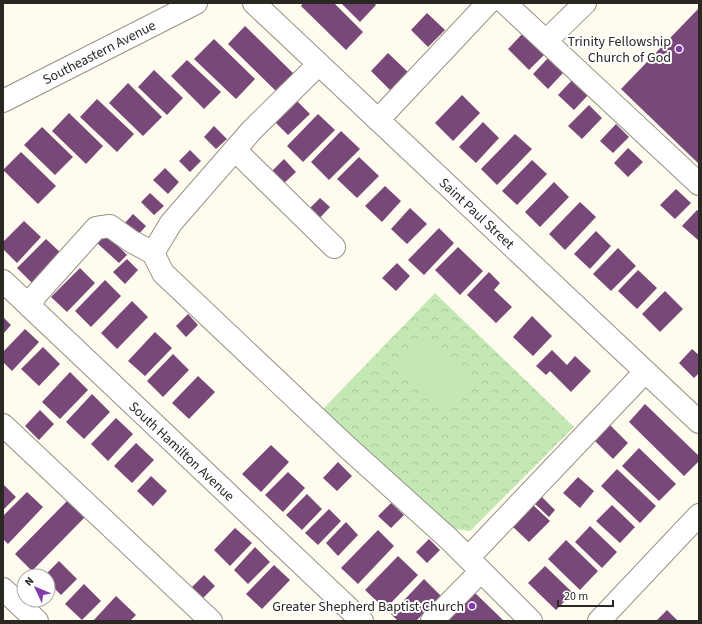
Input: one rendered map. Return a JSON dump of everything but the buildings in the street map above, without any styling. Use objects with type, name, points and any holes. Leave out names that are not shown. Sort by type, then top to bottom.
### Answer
[{"type":"street","name":"Southeastern Avenue","points":[[3,101],[196,3]]},
{"type":"street","name":"Saint Paul Street","points":[[254,3],[699,422]]},
{"type":"street","points":[[378,120],[488,3]]},
{"type":"street","points":[[505,3],[699,184]]},
{"type":"street","points":[[546,41],[585,3]]},
{"type":"street","points":[[152,253],[171,223],[252,130],[319,64]]},
{"type":"street","points":[[235,150],[334,247]]},
{"type":"street","points":[[30,307],[35,296],[96,228],[110,226],[131,241],[152,253],[163,273],[346,446],[449,539],[531,621]]},
{"type":"street","name":"South Hamilton Avenue","points":[[3,281],[362,621]]},
{"type":"street","points":[[432,621],[474,564],[645,372]]},
{"type":"street","points":[[3,425],[211,621]]},
{"type":"street","points":[[599,621],[699,515]]},
{"type":"street","points":[[3,589],[37,621]]},
{"type":"green space","points":[[435,293],[574,427],[470,531],[445,528],[322,410]]},
{"type":"green space","points":[[424,335],[476,383],[448,414],[395,365]]},
{"type":"place","name":"Trinity Fellowship Church of God","points":[[679,49]]},
{"type":"place","name":"Greater Shepherd Baptist Church","points":[[472,606]]}]
